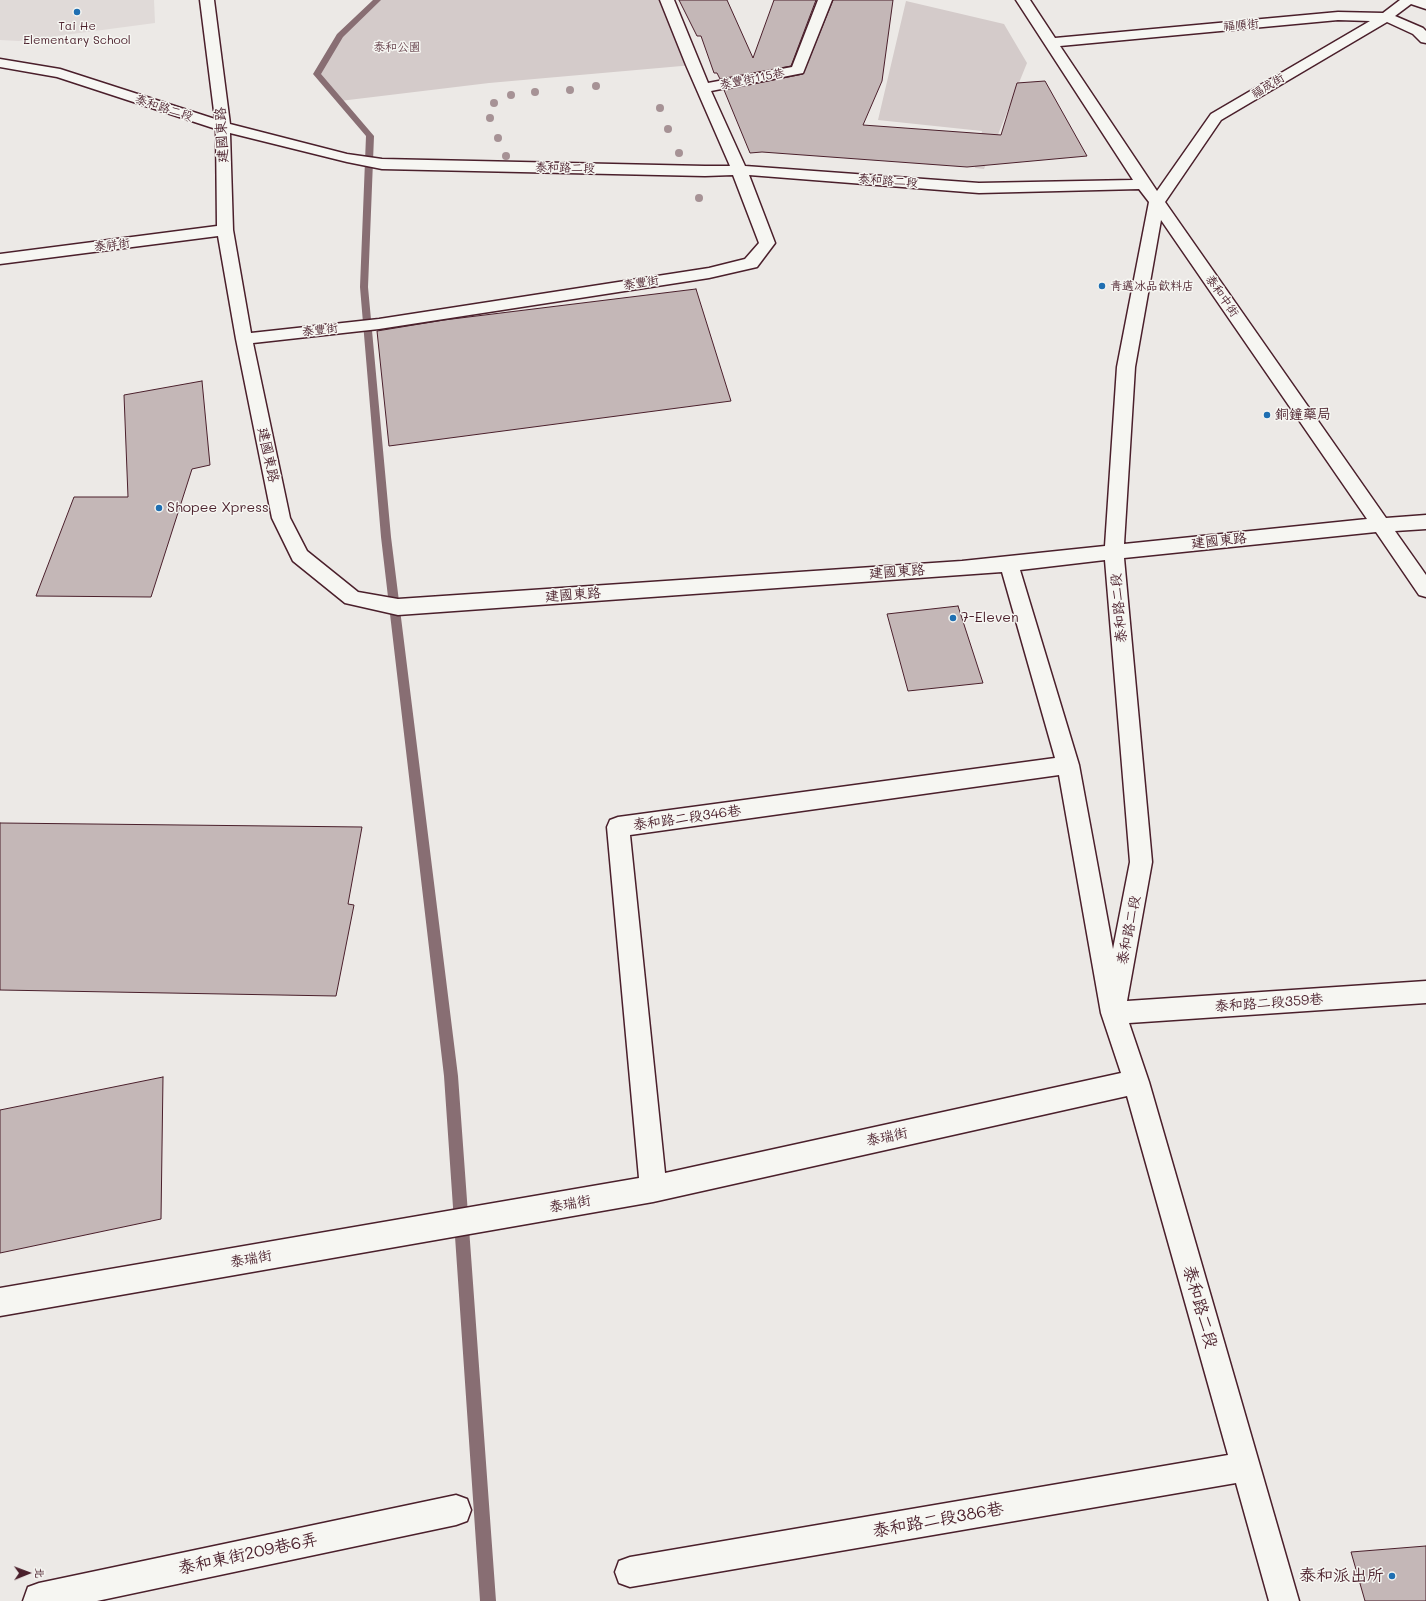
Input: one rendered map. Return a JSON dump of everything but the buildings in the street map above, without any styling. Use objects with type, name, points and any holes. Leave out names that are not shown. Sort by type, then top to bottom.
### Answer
[{"type":"street","name":"建國東路","points":[[208,0],[223,127],[225,230],[244,339],[281,518],[300,556],[352,598],[398,607],[1009,564],[1380,525],[1426,522]]},
{"type":"street","name":"泰豐街","points":[[244,339],[379,324],[709,273],[751,263],[767,243],[739,170],[667,0]]},
{"type":"street","name":"泰豐街115巷","points":[[703,88],[798,70],[825,0]]},
{"type":"street","name":"泰和中街","points":[[1023,0],[1050,44],[1143,184],[1426,590]]},
{"type":"street","name":"福成街","points":[[1157,202],[1216,117],[1386,17],[1408,0]]},
{"type":"street","points":[[1413,0],[1426,5]]},
{"type":"street","name":"福順街","points":[[1050,44],[1338,16],[1386,17],[1418,31],[1426,39]]},
{"type":"street","name":"泰和路二段","points":[[0,63],[60,74],[223,127],[347,158],[379,164],[705,171],[739,170],[979,188],[1143,184]]},
{"type":"street","name":"泰和路二段","points":[[1113,1013],[1141,862],[1114,552],[1126,367],[1157,202]]},
{"type":"street","name":"泰祥街","points":[[0,259],[225,230]]},
{"type":"street","name":"泰和路二段","points":[[1009,564],[1068,765],[1113,1013],[1136,1082],[1284,1601]]},
{"type":"street","name":"泰和路二段346巷","points":[[653,1189],[618,828],[1068,765]]},
{"type":"street","name":"泰和路二段359巷","points":[[1113,1013],[1426,992]]},
{"type":"street","name":"泰瑞街","points":[[0,1302],[430,1229],[653,1189],[1136,1082]]},
{"type":"street","name":"泰和路二段386巷","points":[[630,1572],[1246,1468]]},
{"type":"street","name":"泰和東街209巷6弄","points":[[38,1600],[456,1510]]},
{"type":"shaded area","name":"Tai He Elementary School","points":[[0,0],[154,0],[155,23],[19,41],[0,40]]},
{"type":"green space","name":"泰和公園","points":[[377,0],[667,0],[693,65],[489,83],[340,101],[317,74],[340,36]]},
{"type":"green space","points":[[906,1],[1004,24],[1027,63],[984,169],[975,168],[982,131],[878,120]]},
{"type":"waterway","points":[[377,0],[340,36],[317,74],[370,136],[364,287],[386,537],[451,1076],[488,1601]]},
{"type":"place","name":"Tai He Elementary School","points":[[77,12]]},
{"type":"place","name":"青邁冰品飲料店","points":[[1102,286]]},
{"type":"place","name":"銅鐘藥局","points":[[1267,415]]},
{"type":"place","name":"Shopee Xpress","points":[[159,508]]},
{"type":"place","name":"7-Eleven","points":[[953,618]]},
{"type":"place","name":"泰和派出所","points":[[1392,1576]]}]
